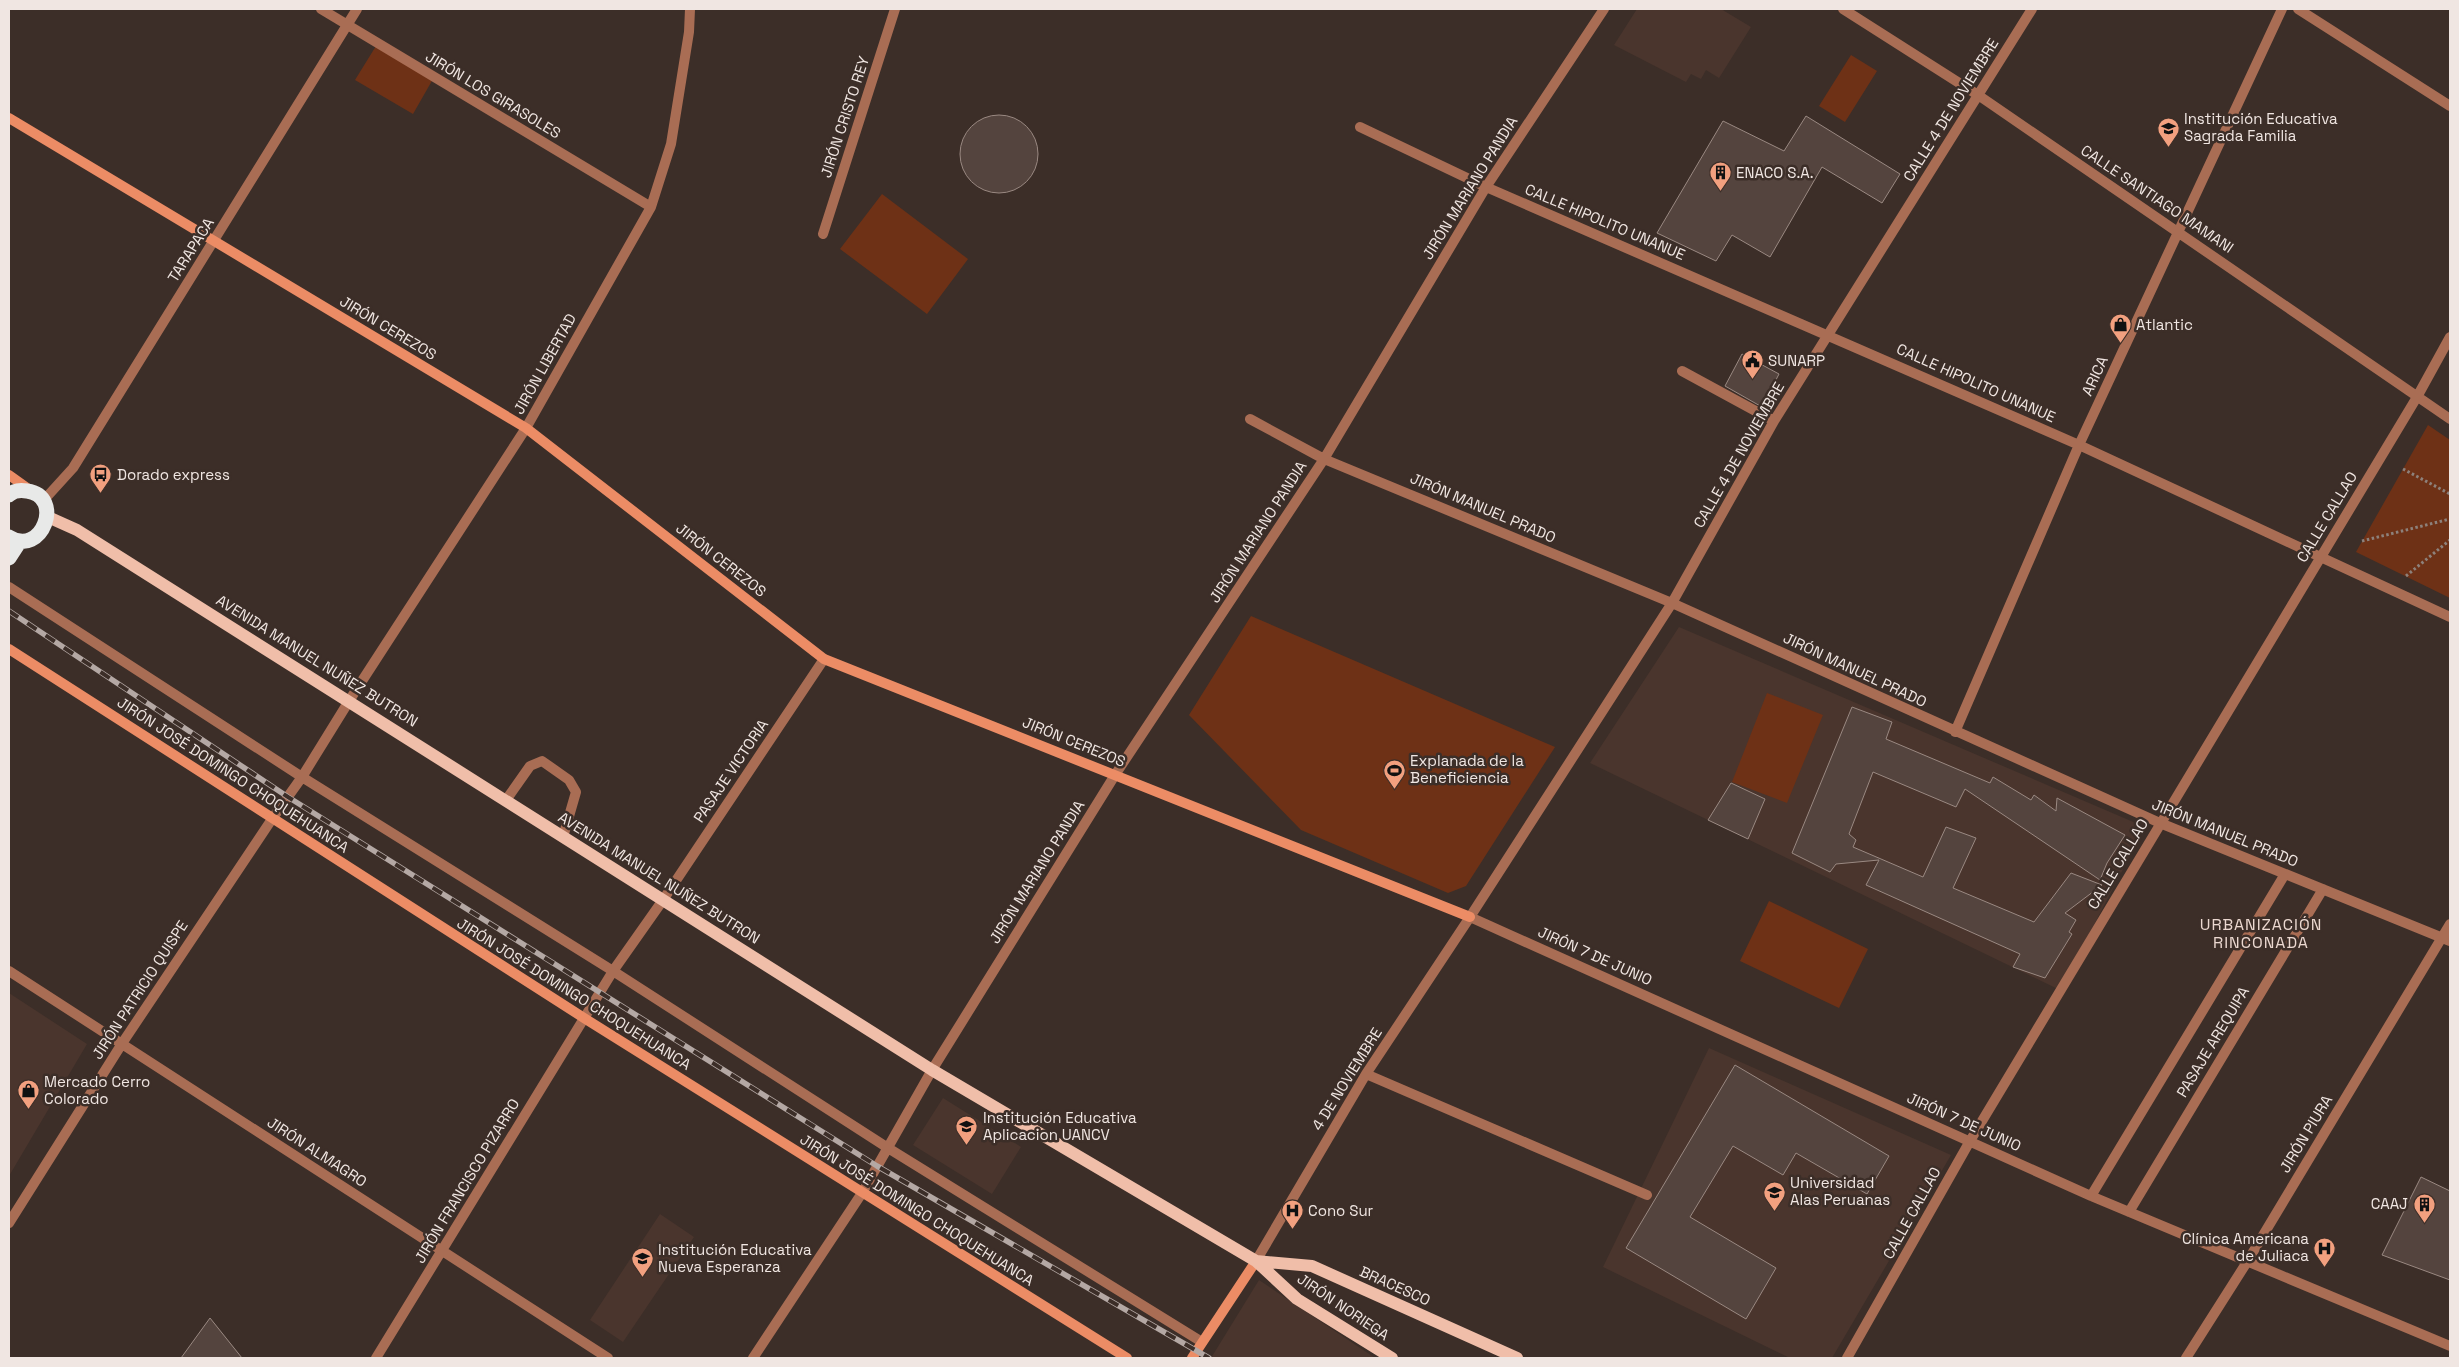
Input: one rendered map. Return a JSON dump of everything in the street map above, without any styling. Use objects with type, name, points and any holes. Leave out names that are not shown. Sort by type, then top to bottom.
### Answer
[{"type":"highway","points":[[9,558],[14,540],[34,539],[44,530],[48,517],[43,501],[30,491],[10,492]]},
{"type":"main road","name":"AVENIDA MANUEL NUÑEZ BUTRON","points":[[48,517],[77,530],[932,1070],[1256,1261]]},
{"type":"main road","name":"JIRÓN NORIEGA","points":[[1256,1261],[1297,1299],[1392,1358]]},
{"type":"main road","name":"BRACESCO","points":[[1256,1261],[1312,1266],[1517,1358]]},
{"type":"street","name":"JIRÓN LOS GIRASOLES","points":[[321,9],[650,207]]},
{"type":"street","name":"TARAPACA","points":[[43,501],[73,468],[357,9]]},
{"type":"street","name":"JIRÓN LIBERTAD","points":[[302,778],[349,701],[526,428],[650,207],[671,144],[689,32],[690,9]]},
{"type":"street","name":"JIRÓN CRISTO REY","points":[[823,234],[895,9]]},
{"type":"street","name":"JIRÓN MARIANO PANDIA","points":[[753,1358],[862,1193],[932,1070],[1115,775],[1324,459],[1486,187],[1604,9]]},
{"type":"street","name":"CALLE SANTIAGO MAMANI","points":[[1843,9],[1978,95],[2450,419]]},
{"type":"street","name":"CALLE 4 DE NOVIEMBRE","points":[[1470,917],[1672,603],[1774,421],[2032,9]]},
{"type":"street","name":"ARICA","points":[[1955,732],[2079,445],[2180,232],[2282,9]]},
{"type":"street","points":[[2298,9],[2450,106]]},
{"type":"street","name":"JIRÓN CEREZOS","points":[[9,118],[526,428],[824,659],[1470,917]]},
{"type":"street","name":"CALLE HIPOLITO UNANUE","points":[[1360,127],[1486,187],[2079,445],[2450,617]]},
{"type":"street","name":"CALLE CALLAO","points":[[1848,1358],[1970,1141],[2417,397],[2450,337]]},
{"type":"street","points":[[1682,370],[1774,421]]},
{"type":"street","name":"JIRÓN MANUEL PRADO","points":[[1250,420],[1324,459],[1672,603],[2160,824],[2446,939]]},
{"type":"street","points":[[9,475],[30,491]]},
{"type":"street","points":[[9,587],[302,778],[613,971],[888,1148],[1202,1342]]},
{"type":"street","name":"JIRÓN JOSÉ DOMINGO CHOQUEHUANCA","points":[[9,649],[584,1018],[1127,1358]]},
{"type":"street","name":"PASAJE VICTORIA","points":[[613,971],[663,900],[824,659]]},
{"type":"street","points":[[506,800],[530,766],[542,761],[570,780],[576,792],[563,837]]},
{"type":"street","name":"JIRÓN PATRICIO QUISPE","points":[[9,1223],[122,1042],[272,818],[302,778]]},
{"type":"street","name":"PASAJE AREQUIPA","points":[[2091,1196],[2285,874]]},
{"type":"street","name":"PASAJE AREQUIPA","points":[[2129,1212],[2323,889]]},
{"type":"street","name":"4 DE NOVIEMBRE","points":[[1256,1261],[1366,1074],[1470,917]]},
{"type":"street","name":"JIRÓN 7 DE JUNIO","points":[[1470,917],[2091,1196],[2450,1346]]},
{"type":"street","name":"JIRÓN PIURA","points":[[2186,1358],[2446,939],[2450,924]]},
{"type":"street","name":"JIRÓN ALMAGRO","points":[[9,971],[122,1042],[442,1252],[608,1358]]},
{"type":"street","name":"JIRÓN FRANCISCO PIZARRO","points":[[376,1358],[613,971]]},
{"type":"street","points":[[1366,1074],[1647,1195]]},
{"type":"street","points":[[1192,1358],[1256,1261]]},
{"type":"path","points":[[2404,469],[2450,494]]},
{"type":"path","points":[[2362,541],[2450,519]]},
{"type":"path","points":[[2406,576],[2450,540]]},
{"type":"shaded area","points":[[1637,9],[1721,9],[1751,27],[1719,78],[1706,70],[1701,79],[1691,74],[1686,82],[1614,45]]},
{"type":"shaded area","points":[[376,46],[433,79],[413,114],[355,80]]},
{"type":"shaded area","points":[[1851,55],[1877,71],[1845,122],[1819,106]]},
{"type":"shaded area","points":[[882,194],[968,259],[927,314],[840,249]]},
{"type":"shaded area","points":[[2428,425],[2450,440],[2450,598],[2356,552]]},
{"type":"shaded area","name":"Explanada de la Beneficiencia","points":[[1251,616],[1555,747],[1466,886],[1448,893],[1301,830],[1189,715]]},
{"type":"shaded area","points":[[1679,627],[2145,827],[2060,990],[1590,763]]},
{"type":"shaded area","points":[[1767,693],[1823,715],[1787,803],[1732,782]]},
{"type":"shaded area","points":[[1769,901],[1868,949],[1839,1008],[1740,961]]},
{"type":"shaded area","name":"Mercado Cerro Colorado","points":[[9,993],[87,1044],[9,1176]]},
{"type":"shaded area","name":"Universidad Alas Peruanas","points":[[1709,1048],[1951,1155],[1832,1358],[1790,1358],[1603,1267]]},
{"type":"shaded area","name":"Institución Educativa Aplicacion UANCV","points":[[943,1098],[1021,1147],[992,1194],[913,1145]]},
{"type":"shaded area","name":"Institución Educativa Nueva Esperanza","points":[[660,1214],[694,1237],[623,1342],[590,1320]]},
{"type":"shaded area","points":[[1259,1280],[1375,1358],[1211,1358]]},
{"type":"building","points":[[991,115],[1007,115],[1021,121],[1032,132],[1038,146],[1038,162],[1032,176],[1021,187],[1007,193],[991,193],[977,187],[966,176],[960,162],[960,146],[966,132],[977,121]]},
{"type":"building","points":[[1806,116],[1900,174],[1882,203],[1822,167],[1770,257],[1732,235],[1716,261],[1657,233],[1723,121],[1784,151]]},
{"type":"building","name":"SUNARP","points":[[1742,354],[1779,374],[1762,407],[1725,386]]},
{"type":"building","points":[[1852,707],[1892,722],[1886,739],[1990,783],[1993,777],[2031,800],[2034,795],[2056,811],[2057,798],[2125,835],[2107,863],[2100,880],[1965,789],[1956,807],[1873,772],[1849,834],[1856,840],[1853,847],[1923,877],[1946,827],[1976,838],[1953,888],[2034,922],[2071,873],[2102,885],[2065,913],[2076,920],[2069,932],[2072,934],[2045,978],[2013,967],[2020,954],[1866,885],[1879,860],[1836,864],[1830,872],[1792,853]]},
{"type":"building","points":[[1731,783],[1765,799],[1748,839],[1708,820]]},
{"type":"building","points":[[1735,1065],[1889,1156],[1867,1194],[1796,1153],[1783,1175],[1733,1146],[1690,1217],[1776,1268],[1746,1319],[1626,1248]]},
{"type":"building","name":"CAAJ","points":[[2421,1177],[2450,1191],[2450,1280],[2382,1255]]},
{"type":"building","points":[[210,1318],[242,1358],[181,1358]]},
{"type":"railway","points":[[9,611],[288,797],[877,1166],[1209,1358]]},
{"type":"place","name":"Institución Educativa Sagrada Familia","points":[[2168,147]]},
{"type":"place","name":"ENACO S.A.","points":[[1720,192]]},
{"type":"place","name":"Atlantic","points":[[2120,344]]},
{"type":"place","name":"SUNARP","points":[[1752,380]]},
{"type":"place","name":"Dorado express","points":[[101,494]]},
{"type":"place","name":"Explanada de la Beneficiencia","points":[[1394,789]]},
{"type":"place","name":"Mercado Cerro Colorado","points":[[28,1110]]},
{"type":"place","name":"Institución Educativa Aplicacion UANCV","points":[[967,1146]]},
{"type":"place","name":"Universidad Alas Peruanas","points":[[1774,1211]]},
{"type":"place","name":"CAAJ","points":[[2424,1223]]},
{"type":"place","name":"Cono Sur","points":[[1292,1230]]},
{"type":"place","name":"Clínica Americana de Juliaca","points":[[2325,1267]]},
{"type":"place","name":"Institución Educativa Nueva Esperanza","points":[[642,1278]]},
{"type":"district","name":"URBANIZACIÓN RINCONADA","points":[[2261,933]]}]
